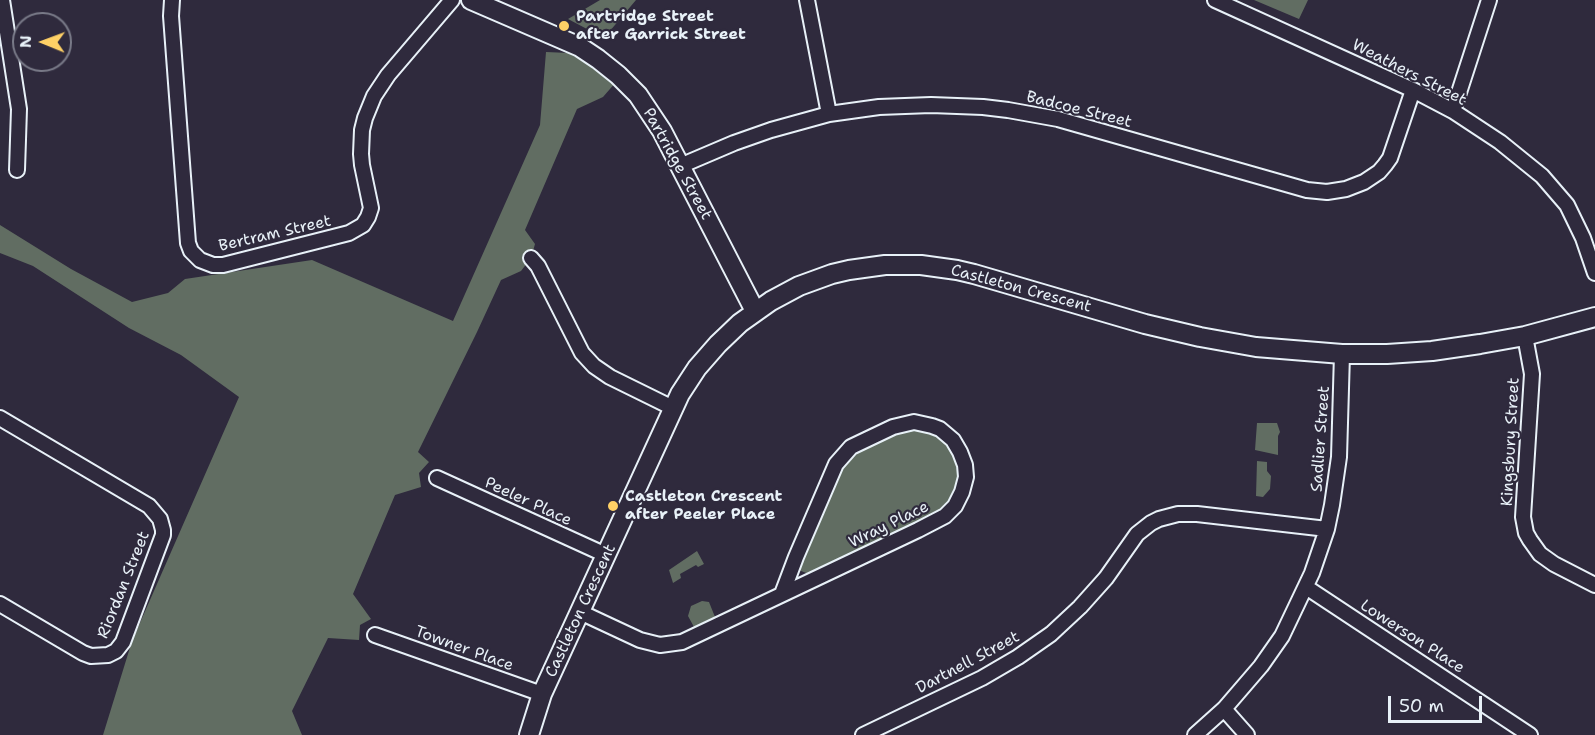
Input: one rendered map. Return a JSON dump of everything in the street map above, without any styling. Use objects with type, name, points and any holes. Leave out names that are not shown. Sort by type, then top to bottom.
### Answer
[{"type":"street","points":[[2,0],[19,109],[17,170]]},
{"type":"street","name":"Bertram Street","points":[[172,0],[171,16],[188,243],[191,251],[200,260],[213,265],[349,233],[363,225],[371,208],[360,154],[365,118],[374,96],[388,75],[452,0]]},
{"type":"street","name":"Partridge Street","points":[[471,0],[561,38],[592,54],[638,95],[660,128],[755,311]]},
{"type":"street","points":[[807,0],[829,114]]},
{"type":"street","name":"Weathers Street","points":[[1215,0],[1413,90],[1453,111],[1500,142],[1542,176],[1567,205],[1574,216],[1595,273]]},
{"type":"street","points":[[1453,111],[1489,0]]},
{"type":"street","name":"Badcoe Street","points":[[680,166],[734,142],[829,114],[879,107],[931,105],[983,107],[1075,123],[1307,190],[1327,192],[1346,189],[1364,182],[1385,165],[1390,159],[1413,90]]},
{"type":"street","points":[[531,258],[582,353],[594,366],[610,377],[674,408]]},
{"type":"street","name":"Castleton Crescent","points":[[529,735],[542,694],[680,394],[697,368],[740,323],[755,311],[799,286],[832,274],[885,265],[921,265],[974,274],[1200,338],[1257,347],[1342,354],[1432,351],[1525,336],[1595,317]]},
{"type":"street","name":"Kingsbury Street","points":[[1525,336],[1532,374],[1523,518],[1526,533],[1540,554],[1554,564],[1595,585]]},
{"type":"street","name":"Sadlier Street","points":[[1195,735],[1224,709],[1261,666],[1282,636],[1306,587],[1327,529],[1332,505],[1339,457],[1342,354]]},
{"type":"street","name":"Riordan Street","points":[[0,418],[149,506],[160,519],[163,530],[123,642],[116,651],[108,655],[91,656],[83,653],[0,604]]},
{"type":"street","name":"Wray Place","points":[[580,612],[640,640],[660,645],[682,642],[945,516],[955,506],[966,477],[965,465],[960,452],[948,435],[940,429],[923,423],[903,424],[851,447],[836,464],[782,594]]},
{"type":"street","name":"Peeler Place","points":[[437,478],[606,555]]},
{"type":"street","name":"Dartnell Street","points":[[863,735],[982,678],[1051,634],[1106,578],[1137,534],[1159,519],[1178,514],[1197,514],[1327,529]]},
{"type":"street","name":"Lowerson Place","points":[[1306,587],[1530,735]]},
{"type":"street","name":"Towner Place","points":[[375,635],[542,694]]},
{"type":"street","points":[[1224,709],[1247,735]]},
{"type":"green space","points":[[600,0],[636,0],[604,38],[568,19]]},
{"type":"green space","points":[[1254,0],[1308,0],[1299,19]]},
{"type":"green space","points":[[546,52],[569,53],[616,82],[603,97],[577,109],[525,230],[535,244],[531,258],[521,271],[501,280],[418,452],[429,462],[419,473],[421,487],[395,495],[353,594],[371,619],[360,625],[359,640],[328,638],[292,711],[302,735],[103,735],[132,641],[239,397],[181,355],[129,328],[33,266],[0,253],[0,225],[71,269],[132,302],[168,293],[185,279],[312,260],[453,321],[540,125]]},
{"type":"green space","points":[[1257,423],[1277,423],[1280,432],[1278,455],[1255,450]]},
{"type":"green space","points":[[904,428],[929,430],[948,442],[957,458],[960,474],[955,495],[943,511],[934,516],[809,574],[801,571],[798,568],[839,468],[848,455]]},
{"type":"green space","points":[[1257,461],[1267,462],[1267,471],[1271,476],[1270,489],[1263,497],[1256,496]]},
{"type":"green space","points":[[697,551],[704,564],[698,567],[696,565],[680,574],[681,578],[673,583],[669,570]]},
{"type":"green space","points":[[702,601],[709,602],[715,617],[694,627],[688,616],[691,606]]},
{"type":"place","name":"Partridge Street after Garrick Street","points":[[564,26]]},
{"type":"place","name":"Castleton Crescent after Peeler Place","points":[[613,506]]}]
